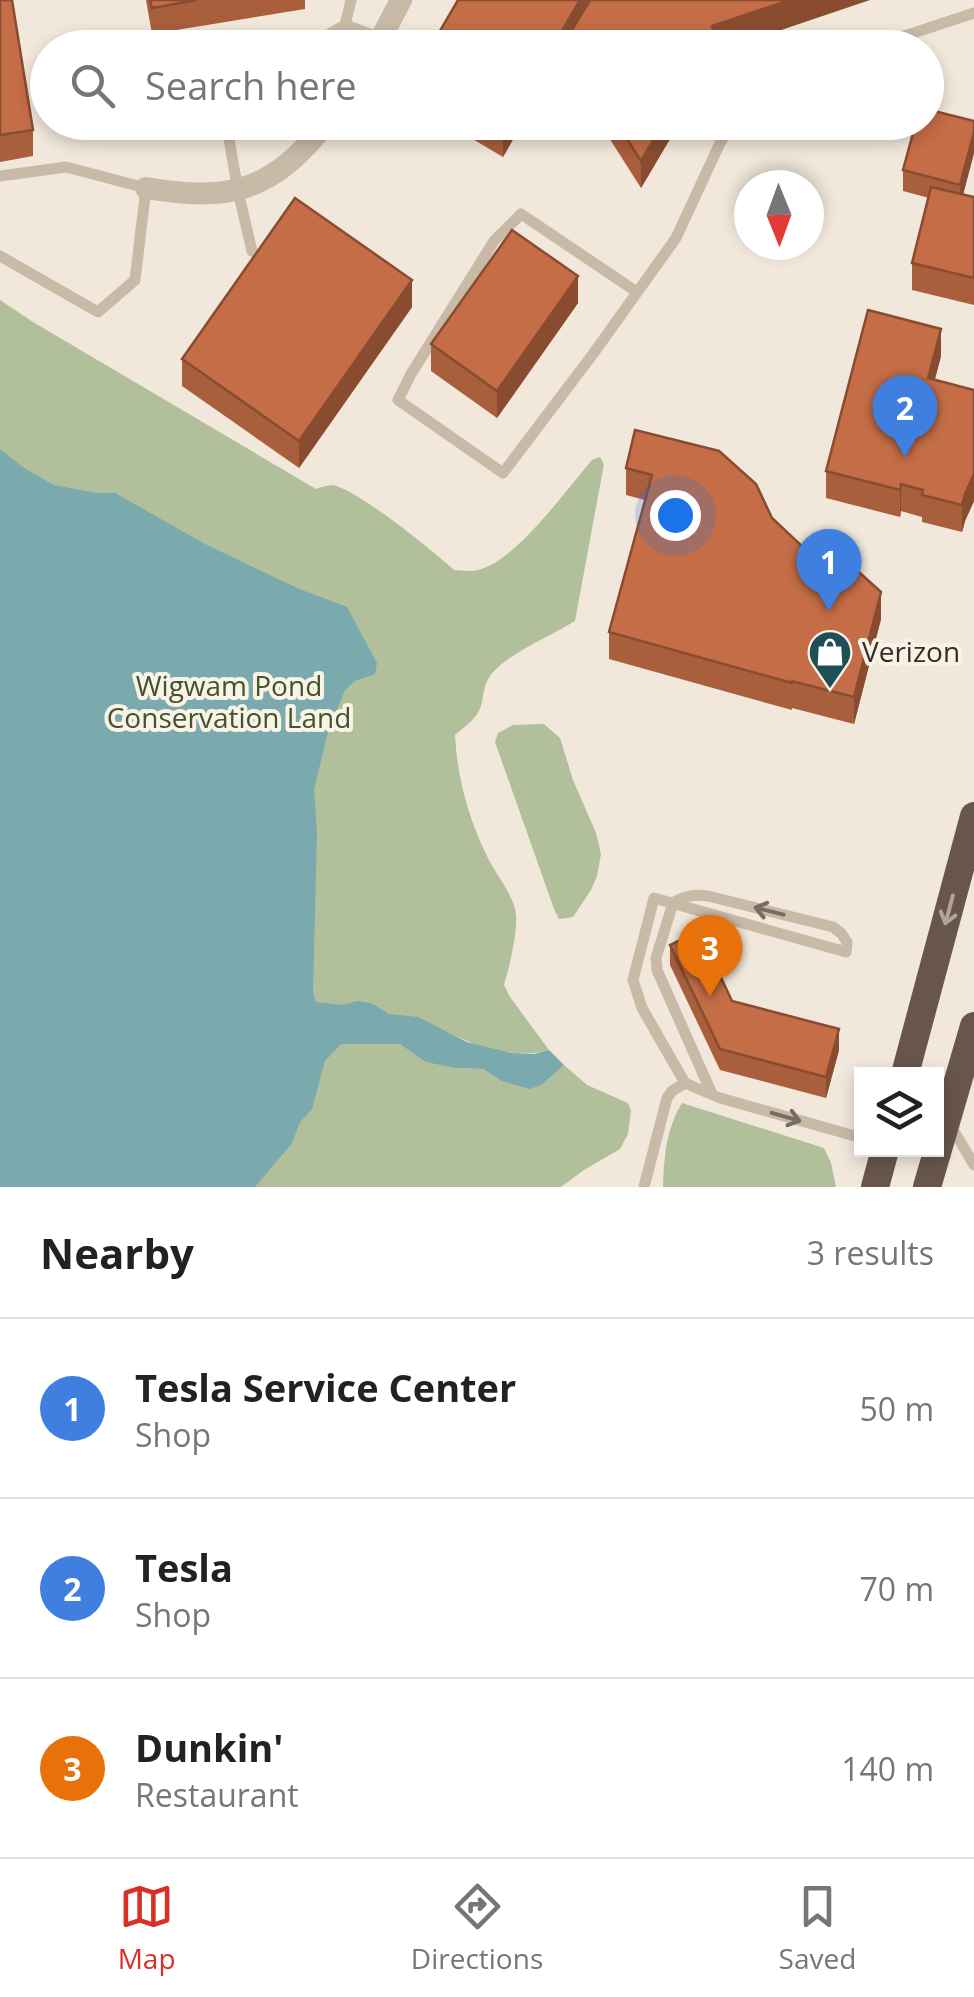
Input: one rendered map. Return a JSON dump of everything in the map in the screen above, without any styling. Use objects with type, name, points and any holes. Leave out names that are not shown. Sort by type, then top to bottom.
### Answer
[{"type":"highway","points":[[907,1067],[974,816]]},
{"type":"highway","points":[[927,1187],[974,1026]]},
{"type":"highway","points":[[876,1187],[883,1157]]},
{"type":"street","points":[[386,30],[401,0]]},
{"type":"street","points":[[146,188],[207,195],[238,191],[264,180],[291,161],[310,140]]},
{"type":"lane","points":[[336,30],[345,24],[351,0]]},
{"type":"lane","points":[[921,30],[974,12]]},
{"type":"lane","points":[[345,24],[356,30]]},
{"type":"lane","points":[[229,140],[252,251]]},
{"type":"lane","points":[[637,292],[521,214],[494,241],[398,400],[504,473],[637,292],[676,238],[721,140]]},
{"type":"lane","points":[[0,176],[66,167],[146,188],[135,280],[98,312],[0,256]]},
{"type":"lane","points":[[712,1094],[656,970],[673,903],[692,896],[708,896],[833,928],[848,942],[846,952],[673,903],[654,898],[633,980],[642,1008],[685,1083],[712,1094],[854,1136]]},
{"type":"lane","points":[[644,1187],[667,1098],[685,1083]]},
{"type":"lane","points":[[947,1118],[974,1165]]},
{"type":"green space","name":"Wigwam Pond Conservation Land","points":[[0,300],[316,489],[331,485],[357,496],[454,570],[478,570],[508,553],[592,460],[600,457],[604,464],[575,621],[496,669],[486,683],[477,715],[455,735],[464,796],[474,826],[515,909],[515,935],[504,985],[549,1050],[522,1054],[496,1050],[445,1031],[456,1068],[483,1069],[503,1081],[543,1084],[564,1065],[587,1085],[628,1103],[628,1134],[620,1149],[561,1187],[0,1187]]},
{"type":"green space","points":[[544,724],[560,738],[601,854],[591,890],[573,917],[559,919],[495,742],[498,733],[513,725]]},
{"type":"green space","points":[[682,1103],[824,1148],[836,1187],[663,1187],[669,1133]]},
{"type":"water","name":"Wigwam Pond Conservation Land","points":[[0,449],[54,485],[115,493],[205,544],[347,607],[377,663],[375,674],[355,681],[345,690],[328,732],[314,789],[316,1002],[371,1003],[389,1014],[418,1017],[467,1042],[511,1053],[549,1050],[564,1065],[543,1084],[530,1089],[502,1081],[483,1069],[426,1062],[400,1044],[341,1044],[325,1061],[312,1109],[300,1122],[292,1143],[255,1187],[0,1187]]},
{"type":"building","points":[[0,0],[12,0],[30,130],[0,135]]},
{"type":"building","points":[[150,0],[197,0],[152,8]]},
{"type":"building","points":[[458,0],[580,0],[562,30],[440,30]]},
{"type":"building","points":[[590,0],[790,0],[712,26],[713,30],[572,30]]},
{"type":"building","points":[[944,114],[974,121],[960,185],[903,170],[911,140],[944,140]]},
{"type":"building","points":[[628,140],[653,140],[641,161]]},
{"type":"building","points":[[931,187],[974,197],[974,278],[912,263]]},
{"type":"building","points":[[295,198],[412,280],[299,441],[182,359]]},
{"type":"building","points":[[512,230],[578,276],[497,391],[431,344]]},
{"type":"building","points":[[868,310],[941,329],[928,378],[974,390],[974,474],[962,505],[922,495],[923,490],[901,484],[900,490],[826,471]]},
{"type":"building","points":[[635,430],[719,451],[756,484],[772,518],[807,551],[819,536],[881,592],[854,697],[609,632],[652,475],[626,468]]},
{"type":"building","points":[[699,931],[732,1001],[839,1029],[826,1077],[720,1049],[670,945]]},
{"type":"place","name":"Tesla","points":[[905,457]]},
{"type":"place","name":"Tesla Service Center","points":[[829,611]]},
{"type":"place","name":"Verizon","points":[[830,690]]},
{"type":"place","name":"Dunkin'","points":[[710,997]]}]
